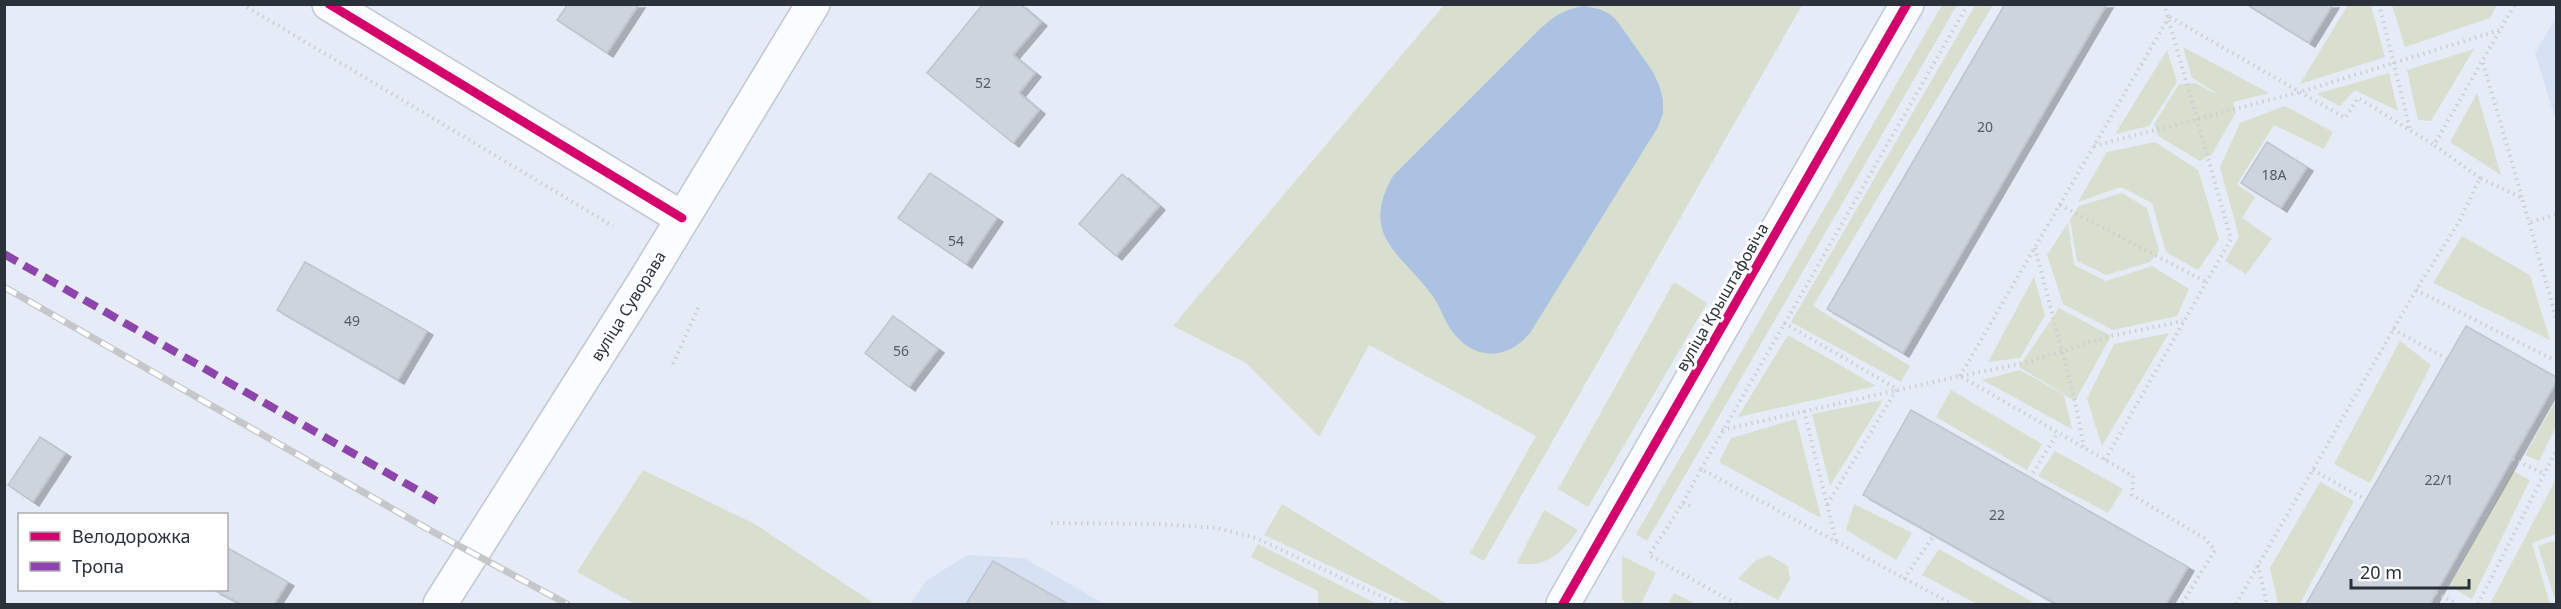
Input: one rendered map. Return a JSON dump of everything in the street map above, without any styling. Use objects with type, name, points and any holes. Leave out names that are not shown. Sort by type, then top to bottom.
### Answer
[{"type":"street","points":[[329,4],[682,218]]},
{"type":"street","name":"вуліца Суворава","points":[[440,604],[813,4]]},
{"type":"street","name":"вуліца Крыштафовіча","points":[[1563,604],[1907,4]]},
{"type":"path","points":[[242,4],[613,226]]},
{"type":"path","points":[[1736,604],[1648,555],[1683,503],[1722,430],[1968,4]]},
{"type":"path","points":[[2105,460],[2231,239],[2164,4]]},
{"type":"path","points":[[2379,4],[2410,129]]},
{"type":"path","points":[[2434,144],[2515,4]]},
{"type":"path","points":[[2169,16],[2345,118],[2358,98],[2434,144],[2480,178],[2522,198]]},
{"type":"path","points":[[1960,376],[2169,16]]},
{"type":"path","points":[[2094,146],[2300,92],[2500,30]]},
{"type":"path","points":[[2482,63],[2531,222],[2556,318]]},
{"type":"path","points":[[2236,604],[2393,329],[2459,222],[2480,178]]},
{"type":"path","points":[[2060,205],[2206,282]]},
{"type":"path","points":[[2531,222],[2556,215]]},
{"type":"path","points":[[2035,248],[2085,447]]},
{"type":"path","points":[[2416,290],[2556,361]]},
{"type":"path","points":[[673,364],[699,306]]},
{"type":"path","points":[[1722,430],[1897,389],[2024,363],[2111,336],[2184,321]]},
{"type":"path","points":[[1784,323],[1897,389]]},
{"type":"path","points":[[2393,329],[2447,359]]},
{"type":"path","points":[[1960,376],[2133,476],[2132,495],[2204,538],[2215,550],[2182,604]]},
{"type":"path","points":[[1827,506],[1897,389]]},
{"type":"path","points":[[1804,411],[1836,542]]},
{"type":"path","points":[[2030,478],[2058,432]]},
{"type":"path","points":[[2478,604],[2556,451]]},
{"type":"path","points":[[2513,459],[2545,474]]},
{"type":"path","points":[[1701,469],[1952,604]]},
{"type":"path","points":[[2313,470],[2366,500]]},
{"type":"path","points":[[1683,503],[1694,507]]},
{"type":"path","points":[[1051,523],[1160,524],[1216,528],[1256,538],[1398,604]]},
{"type":"path","points":[[1904,579],[1934,535]]},
{"type":"path","points":[[2259,565],[2267,604]]},
{"type":"path","points":[[2436,594],[2457,604]]},
{"type":"shaded area","points":[[2556,17],[2556,121],[2535,53]]},
{"type":"shaded area","points":[[967,555],[1024,558],[1105,604],[910,604],[926,581]]},
{"type":"green space","points":[[1976,4],[1993,5],[1813,306],[1910,366],[1901,382],[1791,322]]},
{"type":"green space","points":[[2392,4],[2497,5],[2490,18],[2405,47]]},
{"type":"green space","points":[[1444,5],[1802,5],[1484,561],[1470,553],[1536,436],[1369,345],[1319,437],[1246,363],[1173,326]]},
{"type":"green space","points":[[1942,5],[1957,5],[1647,541],[1636,534]]},
{"type":"green space","points":[[2348,5],[2371,5],[2385,57],[2300,84]]},
{"type":"green space","points":[[2183,47],[2269,93],[2233,102],[2236,112],[2212,154],[2200,161],[2158,136],[2154,124],[2179,84],[2195,83],[2221,96],[2192,78]]},
{"type":"green space","points":[[2474,49],[2431,121],[2418,120],[2407,70]]},
{"type":"green space","points":[[2167,50],[2177,82],[2149,126],[2115,134]]},
{"type":"green space","points":[[2389,73],[2398,111],[2355,90],[2340,106],[2316,94]]},
{"type":"green space","points":[[2477,93],[2501,175],[2450,142]]},
{"type":"green space","points":[[2285,106],[2333,132],[2324,149],[2274,125],[2237,184],[2255,197],[2242,218],[2272,239],[2246,274],[2225,261],[2239,237],[2220,167],[2240,123]]},
{"type":"green space","points":[[2155,142],[2198,170],[2219,239],[2198,270],[2166,252],[2152,203],[2121,187],[2078,202],[2107,152]]},
{"type":"green space","points":[[2122,193],[2147,208],[2159,251],[2150,262],[2106,275],[2077,261],[2070,219],[2079,206]]},
{"type":"green space","points":[[2068,223],[2074,265],[2106,281],[2152,266],[2189,289],[2177,316],[2113,330],[2063,304],[2047,255]]},
{"type":"green space","points":[[2462,236],[2530,275],[2550,340],[2433,283]]},
{"type":"green space","points":[[2034,277],[2045,315],[2020,358],[1988,362]]},
{"type":"green space","points":[[1674,282],[1707,303],[1588,507],[1558,489]]},
{"type":"green space","points":[[2059,308],[2111,336],[2075,401],[2019,367]]},
{"type":"green space","points":[[2169,333],[2102,446],[2087,399],[2114,344]]},
{"type":"green space","points":[[1788,335],[1876,386],[1738,417]]},
{"type":"green space","points":[[2400,341],[2431,365],[2370,483],[2334,464]]},
{"type":"green space","points":[[2020,370],[2064,395],[2072,429],[1982,380]]},
{"type":"green space","points":[[1951,390],[2042,444],[2027,470],[1936,417]]},
{"type":"green space","points":[[1883,400],[1830,486],[1812,414]]},
{"type":"green space","points":[[2556,400],[2556,427],[2539,461],[2525,455]]},
{"type":"green space","points":[[1796,419],[1821,518],[1719,462],[1731,438]]},
{"type":"green space","points":[[2055,451],[2123,489],[2108,513],[2038,476]]},
{"type":"green space","points":[[643,470],[755,524],[875,604],[635,604],[577,572]]},
{"type":"green space","points":[[2513,471],[2530,480],[2472,599],[2449,586]]},
{"type":"green space","points":[[2556,479],[2556,534],[2532,543],[2550,604],[2490,604]]},
{"type":"green space","points":[[2320,482],[2354,501],[2300,604],[2278,604],[2270,568]]},
{"type":"green space","points":[[1282,504],[1448,604],[1410,604],[1264,535]]},
{"type":"green space","points":[[1854,504],[1912,533],[1896,560],[1846,530]]},
{"type":"green space","points":[[1544,510],[1578,530],[1559,552],[1545,561],[1517,563]]},
{"type":"green space","points":[[2556,540],[2556,603],[2538,546]]},
{"type":"green space","points":[[1258,544],[1377,604],[1318,604],[1318,591],[1251,557]]},
{"type":"green space","points":[[1939,549],[2036,604],[1977,604],[1922,575]]},
{"type":"green space","points":[[1769,555],[1788,566],[1790,579],[1778,600],[1738,579],[1755,561]]},
{"type":"green space","points":[[1622,556],[1656,573],[1641,604],[1626,604],[1622,599]]},
{"type":"green space","points":[[1674,593],[1696,604],[1668,604]]},
{"type":"water","points":[[1584,6],[1610,14],[1618,22],[1653,72],[1663,99],[1663,113],[1658,127],[1530,333],[1513,348],[1503,352],[1493,354],[1473,350],[1455,335],[1432,295],[1388,242],[1382,229],[1380,214],[1384,197],[1393,176],[1541,28],[1561,13]]},
{"type":"building","points":[[568,4],[639,4],[607,53],[557,20]]},
{"type":"building","points":[[983,4],[1020,4],[1041,22],[1013,55],[1035,73],[1019,93],[1039,110],[1013,143],[927,73]]},
{"type":"building","points":[[2005,4],[2107,4],[1903,353],[1827,309]]},
{"type":"building","points":[[2246,4],[2333,4],[2309,43]]},
{"type":"building","points":[[2267,142],[2307,167],[2281,208],[2241,183]]},
{"type":"building","points":[[930,173],[997,218],[966,264],[898,218]]},
{"type":"building","points":[[1122,174],[1159,206],[1116,256],[1079,224]]},
{"type":"building","points":[[305,262],[427,331],[398,380],[277,310]]},
{"type":"building","points":[[893,316],[938,349],[909,387],[865,353]]},
{"type":"building","points":[[2466,326],[2556,377],[2556,382],[2430,604],[2306,604]]},
{"type":"building","points":[[1911,410],[2188,567],[2166,604],[2056,604],[1863,495]]},
{"type":"building","points":[[40,437],[65,453],[33,502],[8,485]]},
{"type":"building","points":[[228,548],[288,582],[274,604],[241,604],[216,591],[228,591]]},
{"type":"building","points":[[993,561],[1068,604],[966,604]]},
{"type":"railway","points":[[4,287],[426,528],[567,604]]},
{"type":"marked path","points":[[4,254],[440,503]]},
{"type":"cycle path","points":[[329,4],[682,218]]},
{"type":"cycle path","points":[[1563,604],[1907,4]]}]
